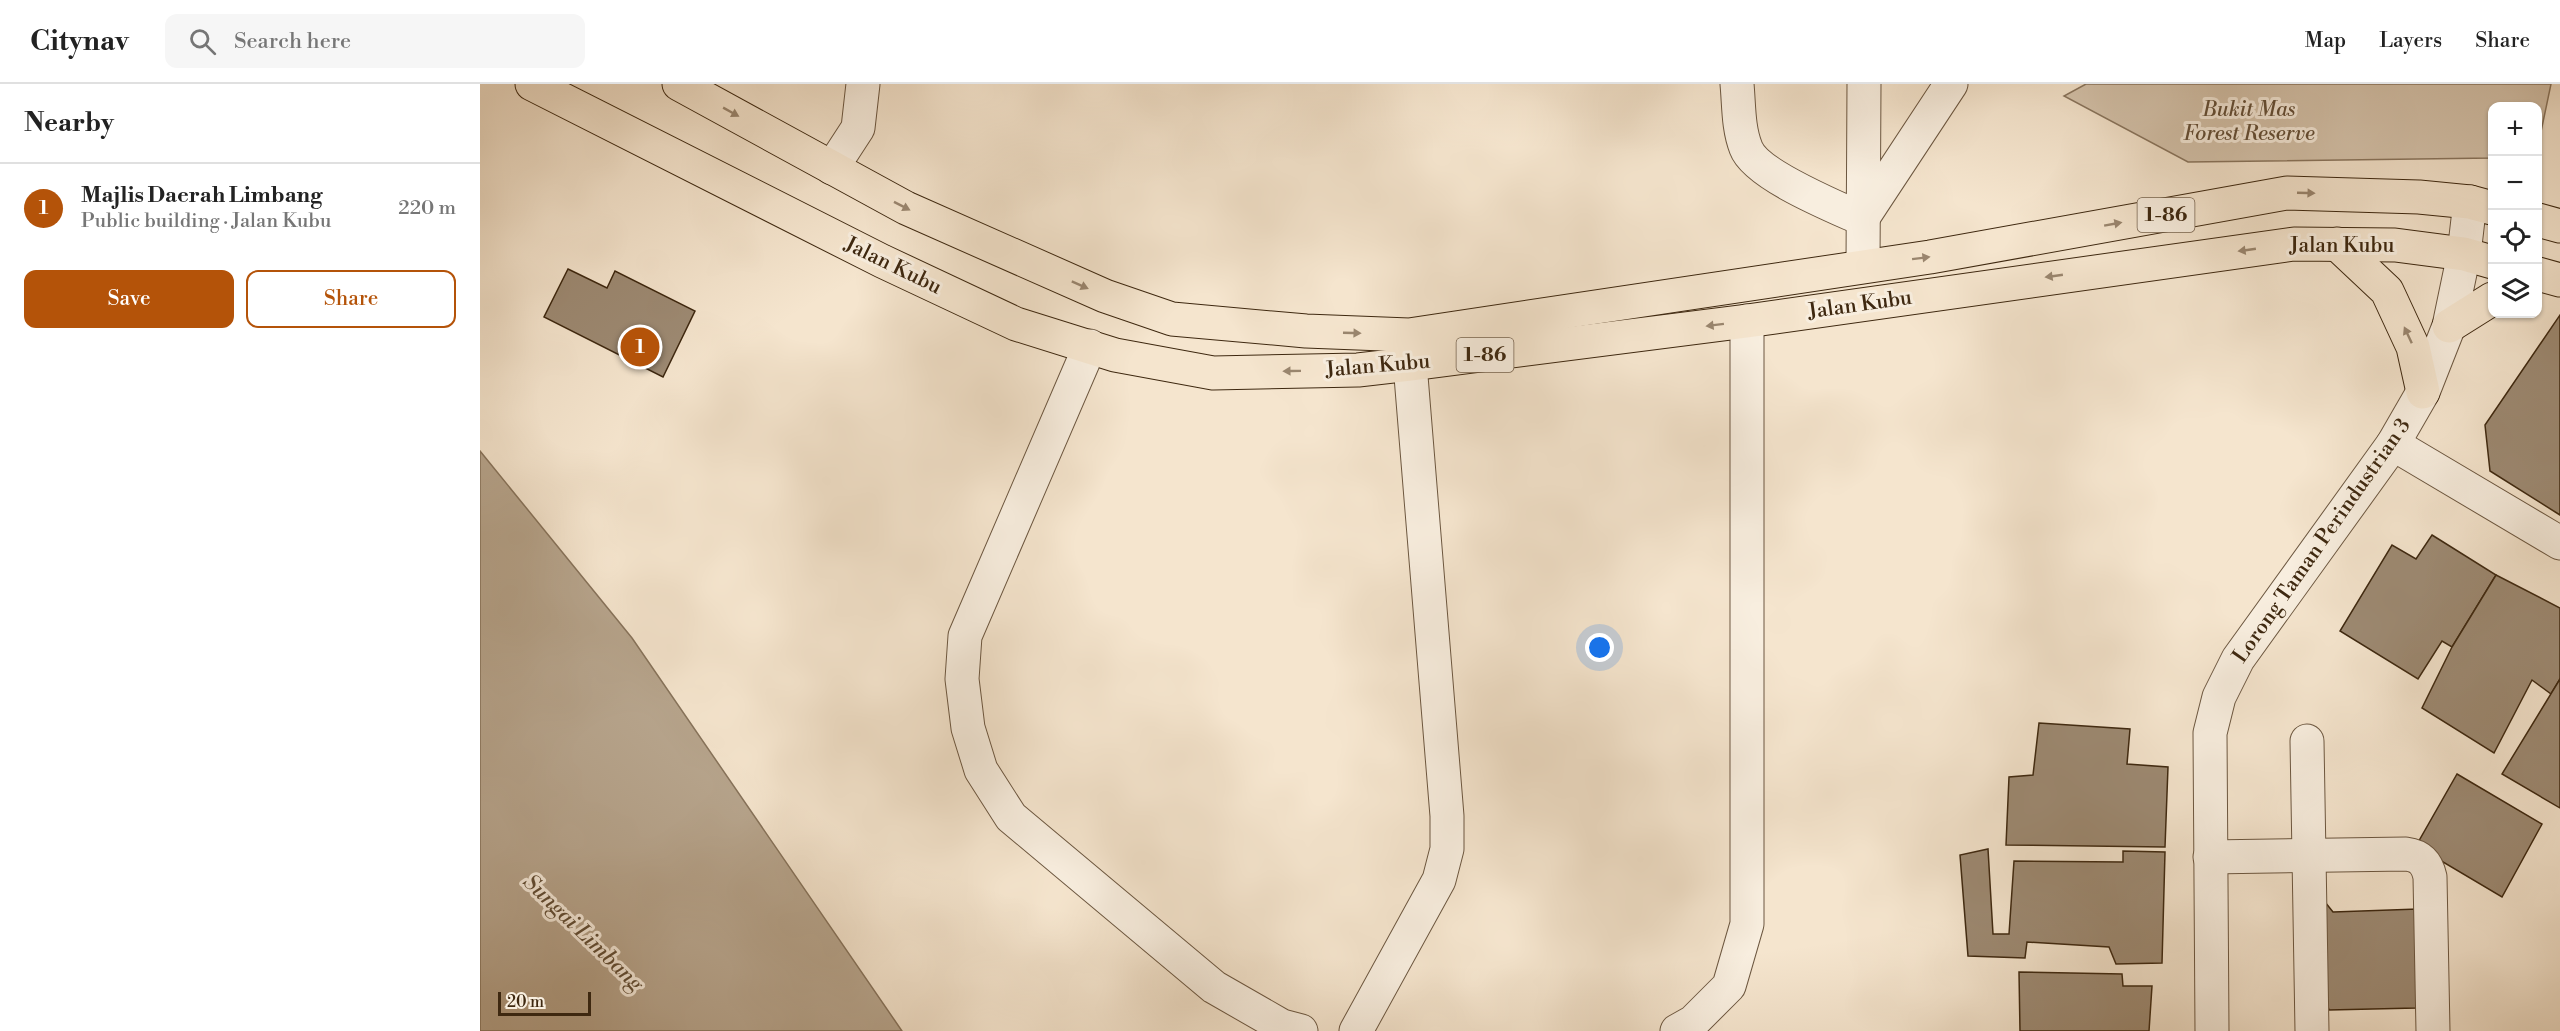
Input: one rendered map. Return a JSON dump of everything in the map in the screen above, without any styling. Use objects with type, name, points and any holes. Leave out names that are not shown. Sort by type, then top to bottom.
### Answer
[{"type":"highway","name":"Jalan Kubu","points":[[532,84],[892,266],[1016,324],[1115,355],[1213,373],[1358,370],[1410,364],[1747,321],[2294,244],[2395,245],[2478,258]]},
{"type":"highway","name":"Jalan Kubu","points":[[679,84],[916,213],[1105,296],[1172,319],[1305,331],[1409,335],[1930,257],[2287,193],[2419,197],[2481,205]]},
{"type":"highway","points":[[2542,221],[2560,226]]},
{"type":"highway","points":[[2337,244],[2387,291],[2413,346],[2423,392]]},
{"type":"highway","points":[[2449,326],[2488,302]]},
{"type":"street","points":[[832,168],[858,128],[863,84]]},
{"type":"street","points":[[1737,84],[1740,128],[1746,151],[1769,172],[1808,195],[1862,219]]},
{"type":"street","points":[[1863,266],[1864,84]]},
{"type":"street","points":[[1862,219],[1950,84]]},
{"type":"street","name":"Lorong Taman Perindustrian 3","points":[[2212,1031],[2210,733],[2219,697],[2238,659],[2393,444],[2423,392],[2478,258],[2481,205]]},
{"type":"street","points":[[1677,1031],[1693,1022],[1730,986],[1747,924],[1747,321]]},
{"type":"street","points":[[1090,346],[965,636],[962,679],[968,728],[981,770],[1011,817],[1214,987],[1282,1026],[1301,1031]]},
{"type":"street","points":[[1356,1031],[1439,879],[1447,849],[1447,816],[1410,364]]},
{"type":"street","points":[[2393,444],[2560,543]]},
{"type":"street","points":[[2307,741],[2312,1031]]},
{"type":"street","points":[[2210,857],[2406,854],[2423,860],[2430,877],[2433,1031]]},
{"type":"green space","name":"Bukit Mas Forest Reserve","points":[[2086,84],[2551,84],[2542,127],[2542,102],[2488,102],[2488,158],[2188,162],[2064,96]]},
{"type":"water","name":"Sungai Limbang","points":[[480,451],[632,638],[902,1031],[480,1031]]},
{"type":"building","points":[[568,269],[607,288],[615,271],[695,311],[663,377],[544,317]]},
{"type":"building","points":[[2560,315],[2560,515],[2490,471],[2485,425]]},
{"type":"building","points":[[2432,535],[2496,575],[2452,647],[2442,641],[2418,679],[2340,631],[2392,545],[2416,559]]},
{"type":"building","points":[[2496,575],[2560,608],[2560,679],[2551,694],[2532,680],[2494,753],[2422,708],[2452,647]]},
{"type":"building","points":[[2560,679],[2560,808],[2502,774]]},
{"type":"building","points":[[2039,723],[2130,729],[2127,764],[2168,767],[2165,847],[2006,845],[2009,777],[2033,775]]},
{"type":"building","points":[[2457,774],[2542,824],[2502,897],[2416,846]]},
{"type":"building","points":[[1988,849],[1993,934],[2009,934],[2014,861],[2123,862],[2123,851],[2165,852],[2162,963],[2116,964],[2109,947],[2027,942],[2025,958],[1968,956],[1960,855]]},
{"type":"building","points":[[2321,897],[2333,912],[2418,909],[2416,1008],[2329,1010],[2325,997]]},
{"type":"building","points":[[2019,972],[2122,974],[2123,986],[2152,986],[2149,1031],[2020,1031]]},
{"type":"place","name":"Majlis Daerah Limbang","points":[[640,347]]}]
